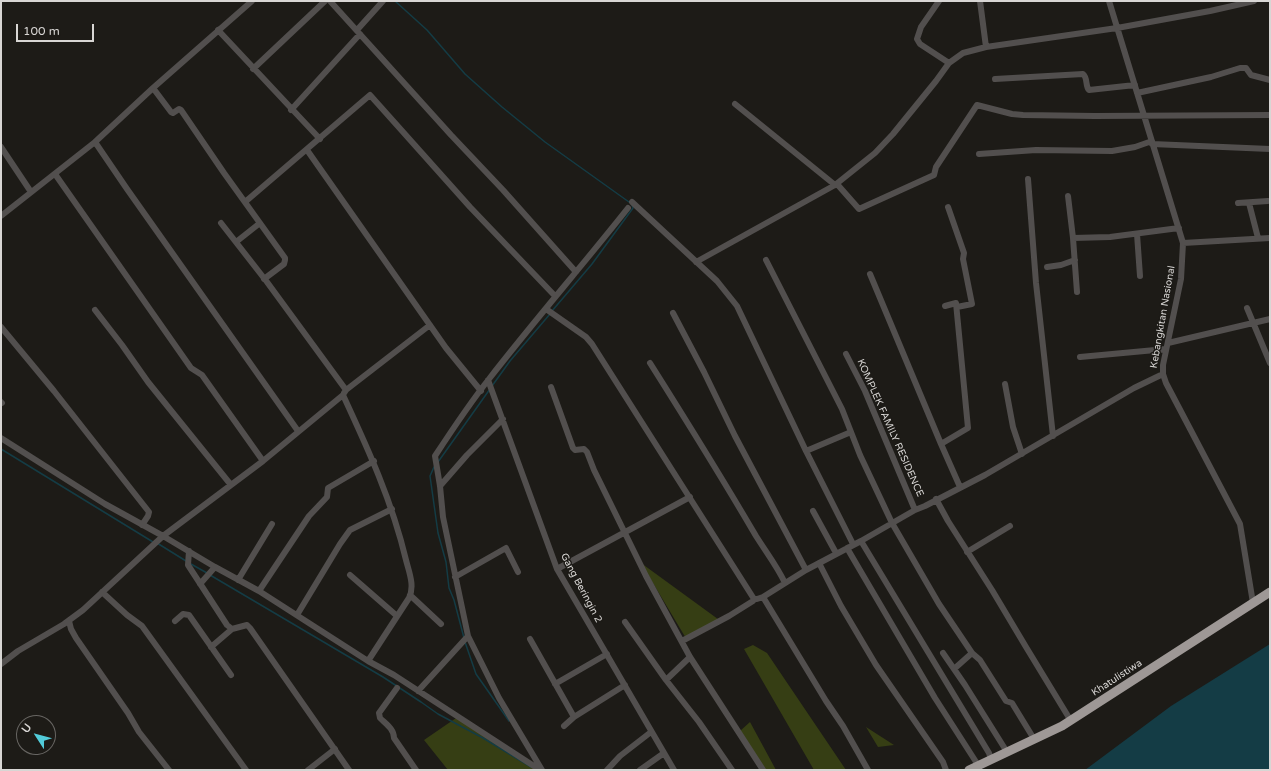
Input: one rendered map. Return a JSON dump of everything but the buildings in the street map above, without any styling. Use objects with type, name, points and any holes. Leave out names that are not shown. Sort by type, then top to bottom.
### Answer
[{"type":"highway","name":"Khatulistiwa","points":[[969,770],[1071,720],[1270,592]]},
{"type":"street","points":[[1,216],[95,142],[153,88],[252,1]]},
{"type":"street","points":[[254,68],[325,1]]},
{"type":"street","points":[[330,1],[576,272]]},
{"type":"street","points":[[291,110],[358,32],[382,1]]},
{"type":"street","points":[[930,1],[937,4],[921,27],[917,39],[920,44],[949,63]]},
{"type":"street","points":[[980,1],[986,47]]},
{"type":"street","name":"Kebangkitan Nasional","points":[[1109,1],[1183,243],[1181,279],[1167,346],[1163,374],[1166,383],[1240,524],[1253,603]]},
{"type":"street","points":[[696,262],[836,184],[875,153],[894,134],[949,63],[963,52],[986,47],[1117,28],[1210,11],[1254,1]]},
{"type":"street","points":[[218,30],[291,110],[320,139]]},
{"type":"street","points":[[1137,93],[1211,77],[1240,68],[1246,68],[1251,76],[1270,80]]},
{"type":"street","points":[[995,79],[1083,74],[1089,90],[1134,85]]},
{"type":"street","points":[[153,88],[171,112],[173,113],[179,109],[181,110],[285,260],[284,264],[264,279]]},
{"type":"street","points":[[245,202],[370,95],[470,207],[555,296]]},
{"type":"street","points":[[735,104],[836,184],[860,209],[934,175],[936,167],[977,105],[1012,114],[1144,116],[1270,115]]},
{"type":"street","points":[[95,142],[298,431]]},
{"type":"street","points":[[979,154],[1036,150],[1112,151],[1152,143],[1270,149]]},
{"type":"street","points":[[1,147],[31,192]]},
{"type":"street","points":[[307,150],[446,348],[481,390]]},
{"type":"street","points":[[55,174],[191,368],[202,375],[263,461]]},
{"type":"street","points":[[1028,179],[1036,283],[1053,436]]},
{"type":"street","points":[[1068,196],[1077,292]]},
{"type":"street","points":[[1238,203],[1268,200]]},
{"type":"street","points":[[632,202],[717,282],[742,314],[806,451],[853,544]]},
{"type":"street","points":[[1249,203],[1258,238]]},
{"type":"street","points":[[948,207],[964,253],[963,259],[972,304],[957,308]]},
{"type":"street","points":[[540,770],[499,698],[467,637],[443,517],[440,486],[434,458],[481,390],[490,385],[547,310],[555,296],[597,248],[628,208]]},
{"type":"street","points":[[222,223],[264,279],[344,392],[374,460],[392,509],[400,533],[413,588],[397,616],[368,660]]},
{"type":"street","points":[[236,242],[260,224]]},
{"type":"street","points":[[1073,238],[1110,237],[1179,228]]},
{"type":"street","points":[[1137,234],[1140,276]]},
{"type":"street","points":[[1183,243],[1270,238]]},
{"type":"street","points":[[766,260],[842,409],[860,455],[892,523],[939,604],[972,653],[980,660],[1006,701],[1012,703],[1034,739]]},
{"type":"street","points":[[1047,267],[1061,265],[1075,260]]},
{"type":"street","points":[[870,274],[960,487]]},
{"type":"street","points":[[941,444],[968,428],[957,308],[956,303],[945,306]]},
{"type":"street","points":[[1247,308],[1270,363]]},
{"type":"street","points":[[95,310],[148,382],[231,484]]},
{"type":"street","points":[[547,310],[586,337],[592,344],[754,599]]},
{"type":"street","points":[[673,313],[735,436],[806,570]]},
{"type":"street","points":[[1080,357],[1100,358],[1167,346],[1270,319]]},
{"type":"street","points":[[1,664],[18,651],[69,621],[163,536],[263,461],[344,392],[430,325]]},
{"type":"street","points":[[1,327],[54,391],[149,512],[142,525]]},
{"type":"street","name":"KOMPLEK FAMILY RESIDENCE","points":[[846,354],[865,391],[915,510]]},
{"type":"street","points":[[650,363],[739,506],[757,538],[778,568],[785,583]]},
{"type":"street","points":[[682,641],[729,616],[754,599],[763,597],[836,553],[861,541],[936,499],[985,475],[1134,388],[1163,374]]},
{"type":"street","points":[[1005,384],[1013,427],[1022,454]]},
{"type":"street","name":"Gang Beringin 2","points":[[490,385],[557,569],[674,770]]},
{"type":"street","points":[[551,387],[573,448],[575,450],[584,449],[587,452],[594,470],[646,576],[690,657],[763,770]]},
{"type":"street","points":[[440,486],[467,455],[503,419]]},
{"type":"street","points":[[806,451],[851,432]]},
{"type":"street","points":[[1,438],[105,504],[259,591],[540,770]]},
{"type":"street","points":[[259,591],[309,516],[326,497],[328,488],[374,460]]},
{"type":"street","points":[[557,569],[690,497]]},
{"type":"street","points":[[936,499],[1071,720]]},
{"type":"street","points":[[297,615],[350,530],[392,509]]},
{"type":"street","points":[[813,511],[836,553]]},
{"type":"street","points":[[238,580],[272,524]]},
{"type":"street","points":[[967,552],[1010,526]]},
{"type":"street","points":[[861,541],[989,753],[991,759]]},
{"type":"street","points":[[456,577],[506,548],[518,572]]},
{"type":"street","points":[[846,548],[935,698],[978,766]]},
{"type":"street","points":[[189,551],[188,563],[227,625],[232,629]]},
{"type":"street","points":[[819,563],[841,606],[876,664],[943,762],[946,770]]},
{"type":"street","points":[[200,584],[215,567]]},
{"type":"street","points":[[350,574],[397,616]]},
{"type":"street","points":[[102,592],[126,615],[142,626],[246,770]]},
{"type":"street","points":[[410,595],[441,624]]},
{"type":"street","points":[[763,597],[826,701],[843,726],[868,770]]},
{"type":"street","points":[[175,621],[183,614],[188,615],[231,675]]},
{"type":"street","points":[[69,621],[76,638],[128,713],[139,732],[169,770]]},
{"type":"street","points":[[624,622],[699,722],[732,770]]},
{"type":"street","points":[[211,646],[232,629],[247,625],[349,770]]},
{"type":"street","points":[[418,692],[462,645],[467,637]]},
{"type":"street","points":[[530,639],[574,717]]},
{"type":"street","points":[[943,653],[1007,752]]},
{"type":"street","points":[[954,669],[972,653]]},
{"type":"street","points":[[555,684],[607,654]]},
{"type":"street","points":[[666,680],[690,657]]},
{"type":"street","points":[[564,726],[574,717],[625,686]]},
{"type":"street","points":[[397,688],[379,715],[380,718],[392,730],[394,738],[416,770]]},
{"type":"street","points":[[607,770],[620,756],[651,732]]},
{"type":"street","points":[[308,770],[335,749]]},
{"type":"street","points":[[640,770],[664,753]]},
{"type":"green space","points":[[641,563],[722,622],[687,640]]},
{"type":"green space","points":[[753,645],[767,653],[846,770],[814,770],[744,649]]},
{"type":"green space","points":[[459,716],[541,770],[448,770],[424,740]]},
{"type":"green space","points":[[750,722],[776,770],[763,770],[740,731]]},
{"type":"green space","points":[[866,727],[894,745],[878,747]]},
{"type":"water","points":[[1270,644],[1270,770],[1085,770],[1171,706]]},
{"type":"waterway","points":[[395,1],[427,30],[465,74],[502,107],[545,142],[629,202]]},
{"type":"waterway","points":[[552,311],[592,264],[633,208],[632,205]]},
{"type":"waterway","points":[[492,386],[510,361],[550,314]]},
{"type":"waterway","points":[[438,462],[490,389]]},
{"type":"waterway","points":[[1,449],[153,542]]},
{"type":"waterway","points":[[434,467],[430,476],[438,533],[446,562],[449,588],[454,600],[464,638]]},
{"type":"waterway","points":[[157,543],[186,561]]},
{"type":"waterway","points":[[191,564],[207,573]]},
{"type":"waterway","points":[[210,575],[383,677],[438,714],[483,738],[531,767]]},
{"type":"waterway","points":[[465,642],[476,674],[509,721]]}]
